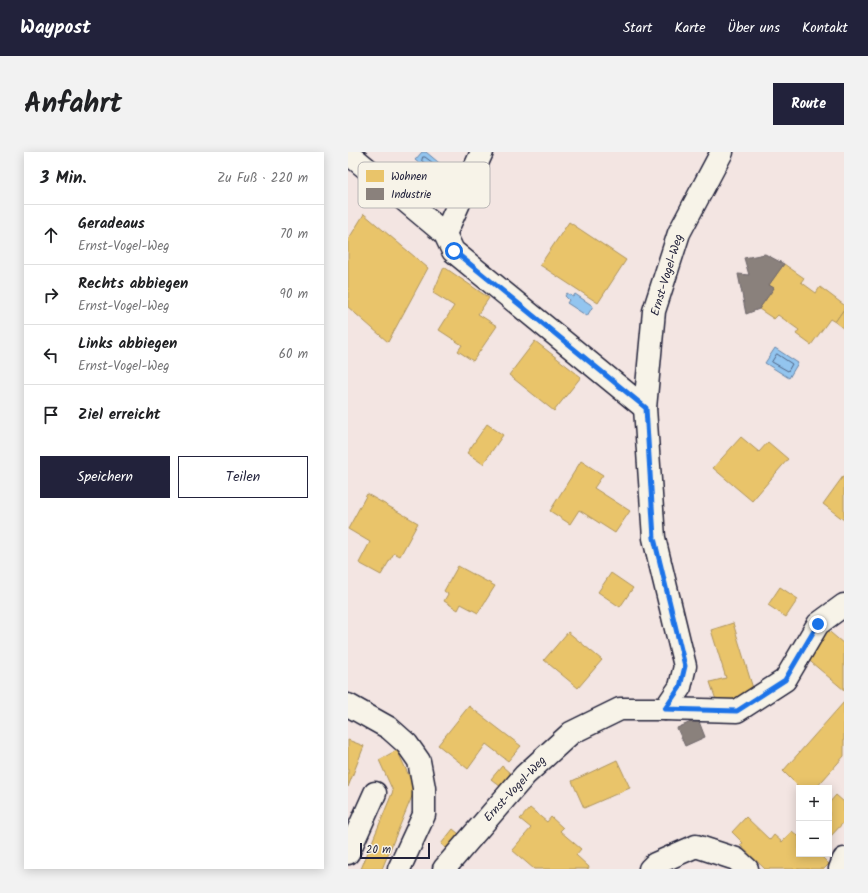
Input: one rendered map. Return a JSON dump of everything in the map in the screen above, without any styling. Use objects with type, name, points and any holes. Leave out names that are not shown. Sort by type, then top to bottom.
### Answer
[{"type":"street","points":[[477,162],[482,152]]},
{"type":"street","name":"Ernst-Vogel-Weg","points":[[665,709],[680,687],[685,666],[654,538],[646,408],[654,311],[679,233],[722,152]]},
{"type":"street","points":[[348,153],[359,162]]},
{"type":"street","points":[[414,208],[445,234],[454,251],[646,408]]},
{"type":"street","points":[[445,234],[457,208]]},
{"type":"street","name":"Ernst-Vogel-Weg","points":[[444,869],[525,775],[571,733],[620,709],[737,711],[785,680],[818,624],[844,605]]},
{"type":"street","points":[[348,705],[389,728],[407,744],[419,761],[424,788],[424,815],[399,869]]},
{"type":"street","points":[[348,853],[375,793]]},
{"type":"street","points":[[650,869],[655,864],[696,846],[736,858],[748,869]]},
{"type":"street","points":[[840,869],[844,859]]},
{"type":"water","points":[[422,152],[426,152],[438,162],[417,162],[415,160]]},
{"type":"water","points":[[567,293],[573,297],[575,294],[593,306],[587,316],[567,303],[569,300],[565,296]]},
{"type":"water","points":[[775,348],[798,363],[789,378],[765,363]]},
{"type":"building: Wohnen","points":[[364,214],[428,268],[388,342],[348,307],[348,240]]},
{"type":"building: Wohnen","points":[[569,222],[626,260],[598,303],[540,265]]},
{"type":"building: Wohnen","points":[[784,264],[804,278],[801,282],[816,293],[820,287],[844,305],[844,309],[835,322],[830,319],[811,345],[796,334],[799,330],[778,315],[774,319],[759,309],[774,288],[769,285]]},
{"type":"building: Wohnen","points":[[444,267],[489,298],[478,314],[497,326],[473,361],[458,351],[462,345],[439,330],[454,306],[433,293]]},
{"type":"building: Wohnen","points":[[844,309],[844,329],[835,322]]},
{"type":"building: Wohnen","points":[[535,341],[581,377],[554,411],[509,375]]},
{"type":"building: Wohnen","points":[[487,424],[503,435],[483,464],[467,453]]},
{"type":"building: Wohnen","points":[[741,437],[759,452],[768,442],[788,459],[752,501],[713,468]]},
{"type":"building: Wohnen","points":[[581,461],[603,475],[594,488],[630,511],[615,533],[579,510],[570,524],[550,511]]},
{"type":"building: Wohnen","points":[[844,475],[844,520],[823,504]]},
{"type":"building: Wohnen","points":[[367,494],[418,523],[400,556],[394,553],[381,575],[359,563],[370,542],[348,529]]},
{"type":"building: Wohnen","points":[[458,566],[495,586],[478,613],[461,604],[458,610],[444,601],[448,594],[444,591]]},
{"type":"building: Wohnen","points":[[611,573],[633,588],[620,607],[598,592]]},
{"type":"building: Wohnen","points":[[780,587],[798,599],[786,617],[768,605]]},
{"type":"building: Wohnen","points":[[733,623],[755,695],[718,706],[710,682],[726,678],[711,630]]},
{"type":"building: Wohnen","points":[[824,627],[844,644],[844,690],[805,657]]},
{"type":"building: Wohnen","points":[[568,632],[602,660],[578,688],[544,660]]},
{"type":"building: Wohnen","points":[[844,702],[844,756],[819,785],[797,785],[783,771]]},
{"type":"building: Wohnen","points":[[469,706],[521,746],[508,761],[486,744],[468,769],[438,745]]},
{"type":"building: Wohnen","points":[[348,740],[364,746],[348,787]]},
{"type":"building: Wohnen","points":[[397,750],[415,789],[382,869],[361,869],[393,791],[379,760]]},
{"type":"building: Wohnen","points":[[617,760],[630,788],[584,808],[572,781]]},
{"type":"building: Wohnen","points":[[502,766],[511,774],[501,787],[491,779]]},
{"type":"building: Wohnen","points":[[836,795],[844,802],[844,822],[832,835],[832,821],[832,800]]},
{"type":"building: Wohnen","points":[[530,808],[547,822],[551,817],[563,828],[560,831],[581,849],[576,855],[589,867],[588,869],[534,869],[512,850],[531,828],[520,819]]},
{"type":"building: Wohnen","points":[[746,817],[770,840],[774,835],[782,842],[792,831],[796,834],[796,857],[822,857],[829,864],[824,869],[765,869],[740,845],[743,843],[732,832]]},
{"type":"building: Wohnen","points":[[453,829],[465,839],[453,854],[441,844]]},
{"type":"building: Industrie","points":[[765,254],[784,264],[769,285],[774,288],[759,309],[746,314],[738,274],[749,275],[744,258]]},
{"type":"building: Industrie","points":[[698,719],[705,737],[685,746],[677,728]]},
{"type":"route","points":[[454,251],[646,408],[654,538],[685,666],[680,687],[665,709],[737,711],[785,680],[818,624]]}]
